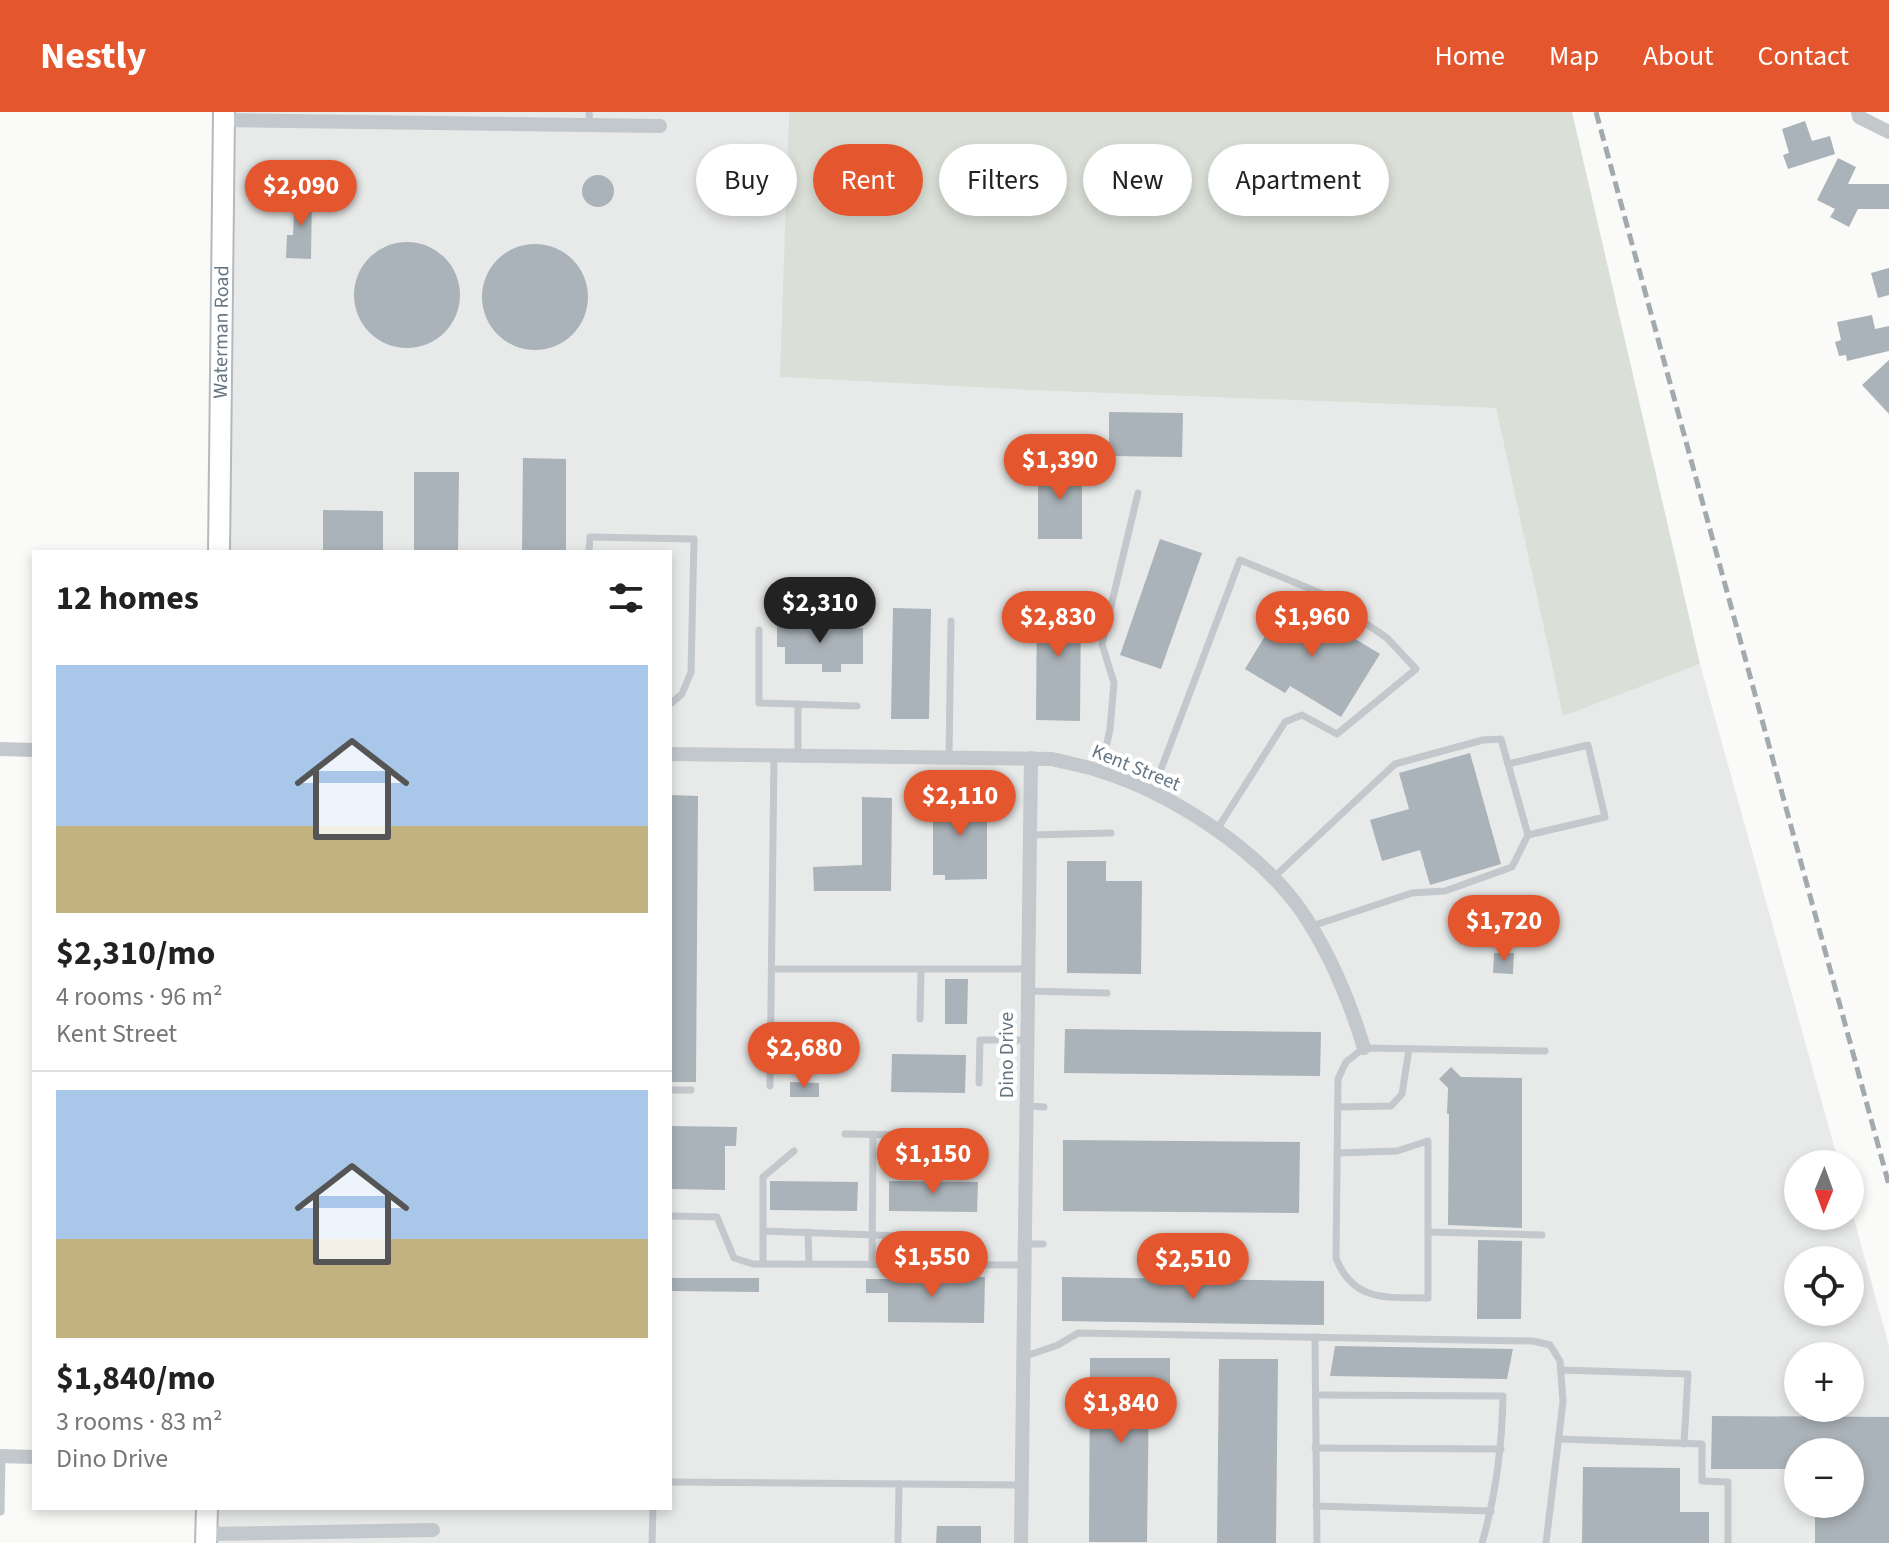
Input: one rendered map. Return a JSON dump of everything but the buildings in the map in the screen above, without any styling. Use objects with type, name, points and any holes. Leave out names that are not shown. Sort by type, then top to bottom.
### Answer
[{"type":"main road","name":"Waterman Road","points":[[219,550],[224,116]]},
{"type":"main road","points":[[206,1538],[207,1510]]},
{"type":"street","points":[[1858,112],[1859,117],[1889,132]]},
{"type":"street","points":[[224,116],[590,119],[660,126]]},
{"type":"street","points":[[0,749],[32,750]]},
{"type":"street","name":"Kent Street","points":[[672,754],[1031,758],[1052,759],[1101,771],[1169,801],[1246,853],[1273,878],[1299,909],[1338,976],[1364,1048]]},
{"type":"street","name":"Dino Drive","points":[[1021,1543],[1031,758]]},
{"type":"street","points":[[1,1456],[32,1457]]},
{"type":"street","points":[[206,1538],[430,1536]]},
{"type":"lane","points":[[1101,771],[1110,729],[1114,683],[1102,644],[1138,493]]},
{"type":"lane","points":[[589,550],[590,537],[694,539],[691,672],[682,694],[672,702]]},
{"type":"lane","points":[[1152,793],[1240,560],[1323,594],[1387,638],[1416,669],[1337,734],[1302,715],[1285,722],[1216,831]]},
{"type":"lane","points":[[949,757],[951,621]]},
{"type":"lane","points":[[759,630],[759,703],[857,706]]},
{"type":"lane","points":[[798,704],[798,755]]},
{"type":"lane","points":[[1273,878],[1395,764],[1483,740],[1501,739],[1528,835],[1512,867],[1445,891],[1412,893],[1310,926]]},
{"type":"lane","points":[[1508,764],[1588,745],[1605,817],[1528,835]]},
{"type":"lane","points":[[770,1086],[774,755]]},
{"type":"lane","points":[[1030,835],[1111,833]]},
{"type":"lane","points":[[772,969],[1028,969]]},
{"type":"lane","points":[[920,1019],[921,970]]},
{"type":"lane","points":[[1027,991],[1107,993]]},
{"type":"lane","points":[[979,1083],[980,1040],[1027,1040]]},
{"type":"lane","points":[[1338,1153],[1397,1151],[1428,1141],[1428,1298],[1373,1296],[1343,1276],[1336,1258],[1338,1079],[1346,1062],[1364,1048],[1545,1051]]},
{"type":"lane","points":[[1338,1107],[1391,1106],[1402,1094],[1409,1049]]},
{"type":"lane","points":[[672,1090],[691,1090]]},
{"type":"lane","points":[[1027,1106],[1044,1107]]},
{"type":"lane","points":[[845,1134],[970,1136]]},
{"type":"lane","points":[[872,1265],[873,1134]]},
{"type":"lane","points":[[763,1264],[763,1177],[794,1151]]},
{"type":"lane","points":[[672,1216],[717,1217],[734,1258],[763,1264],[1024,1265]]},
{"type":"lane","points":[[763,1231],[958,1238]]},
{"type":"lane","points":[[808,1232],[809,1264]]},
{"type":"lane","points":[[1428,1232],[1542,1235]]},
{"type":"lane","points":[[932,1237],[932,1266]]},
{"type":"lane","points":[[1025,1244],[1043,1244]]},
{"type":"lane","points":[[1023,1357],[1058,1345],[1078,1333],[1533,1341],[1550,1345],[1560,1361],[1563,1402],[1546,1543]]},
{"type":"lane","points":[[1315,1337],[1317,1543]]},
{"type":"lane","points":[[1561,1370],[1688,1374],[1684,1444]]},
{"type":"lane","points":[[1317,1395],[1503,1396],[1501,1449],[1491,1511],[1482,1543]]},
{"type":"lane","points":[[1559,1439],[1702,1444],[1702,1481],[1728,1482],[1728,1543]]},
{"type":"lane","points":[[1315,1448],[1501,1449]]},
{"type":"lane","points":[[1,1456],[1,1512]]},
{"type":"lane","points":[[672,1482],[1022,1485]]},
{"type":"lane","points":[[898,1543],[899,1484]]},
{"type":"lane","points":[[1316,1506],[1491,1511]]},
{"type":"lane","points":[[652,1543],[653,1510]]},
{"type":"shaded area","points":[[224,112],[789,112],[788,144],[696,144],[696,216],[786,216],[781,377],[1496,408],[1563,715],[1700,664],[1835,1150],[1784,1150],[1784,1230],[1857,1230],[1861,1246],[1784,1246],[1784,1326],[1864,1326],[1864,1256],[1889,1346],[1889,1543],[207,1543],[207,1510],[672,1510],[672,550],[219,550]]},
{"type":"shaded area","points":[[789,112],[1572,112],[1700,664],[1563,716],[1496,408],[780,377],[785,216],[797,216],[797,144],[788,144]]},
{"type":"railway","points":[[1596,112],[1889,1185]]}]
